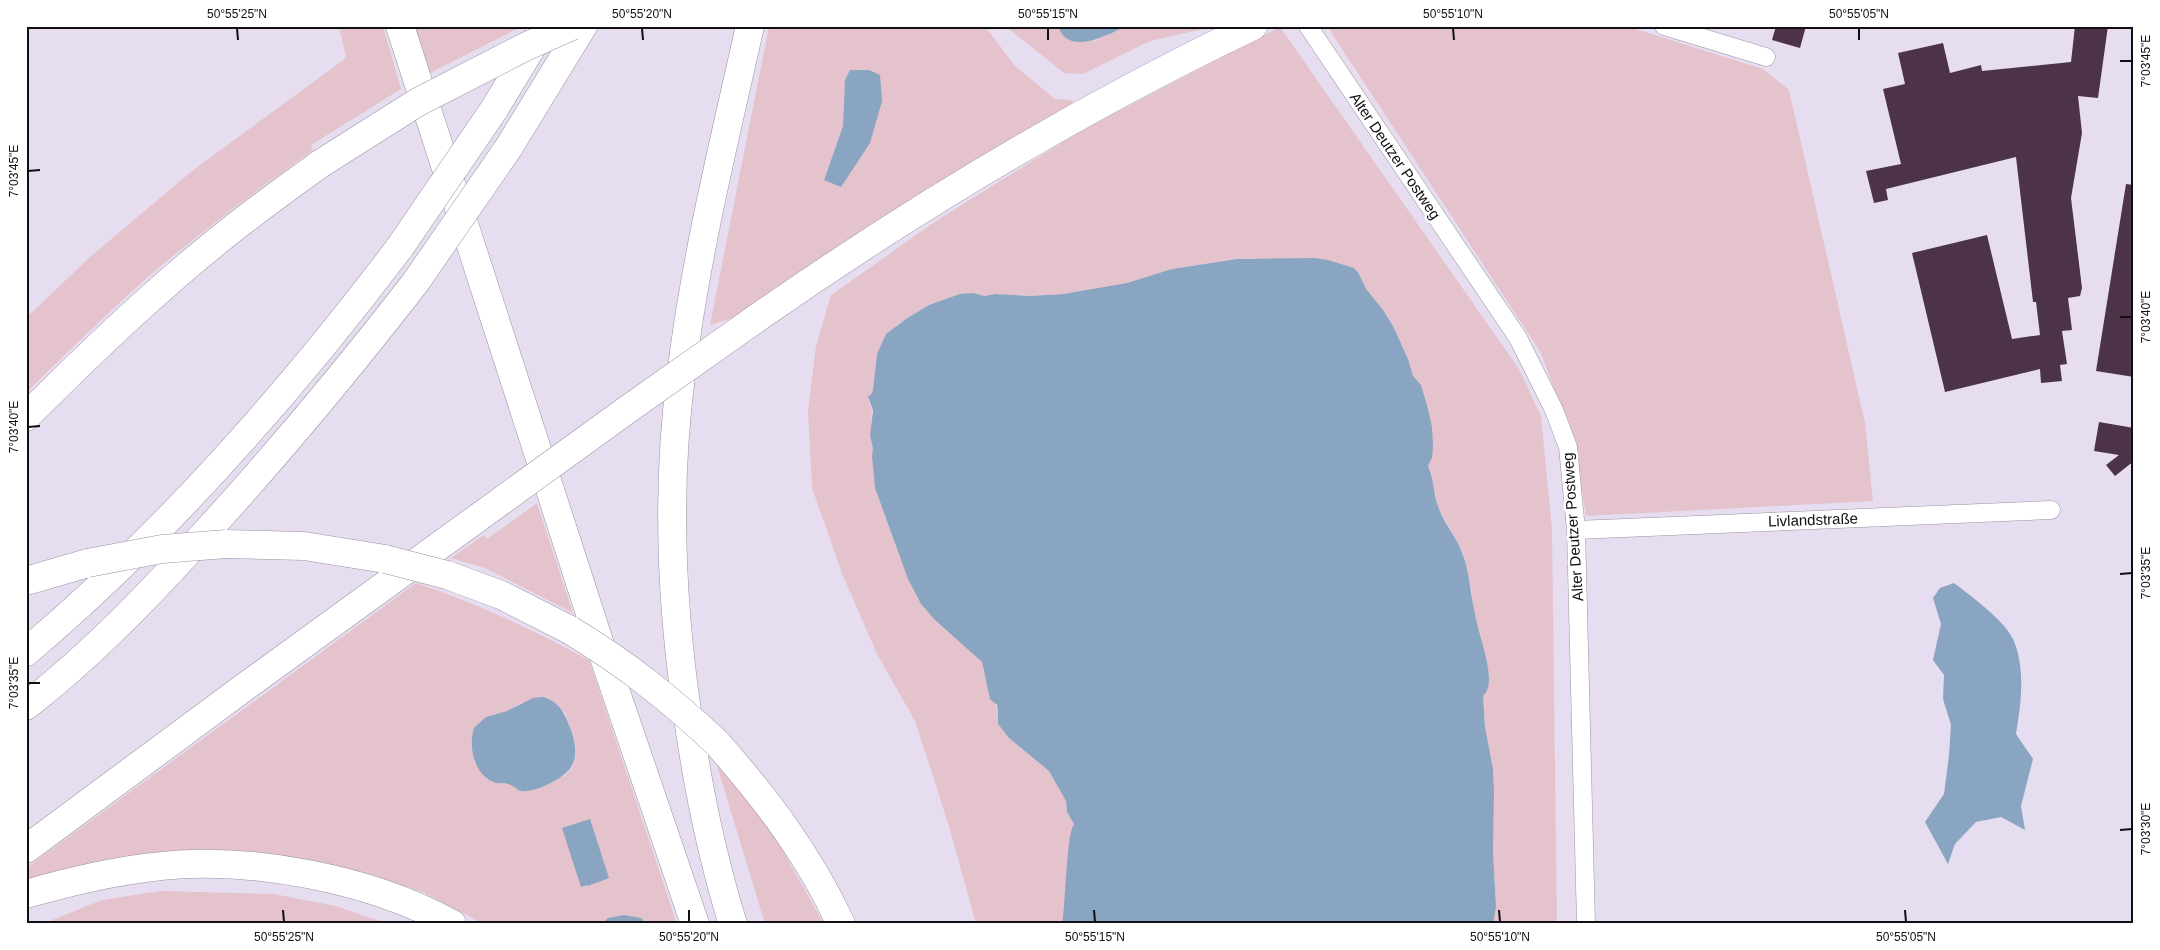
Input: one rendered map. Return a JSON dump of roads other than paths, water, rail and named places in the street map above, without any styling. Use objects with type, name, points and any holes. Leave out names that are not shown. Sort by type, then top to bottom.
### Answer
[{"type":"highway","points":[[400,26],[604,657],[695,924]]},
{"type":"highway","points":[[26,652],[114,573],[232,453],[315,356],[400,247],[493,111],[544,26]]},
{"type":"highway","points":[[26,417],[88,355],[167,284],[243,221],[320,164],[418,102],[525,47],[572,26]]},
{"type":"highway","points":[[26,706],[109,632],[162,580],[289,440],[353,363],[415,283],[508,148],[583,26]]},
{"type":"highway","points":[[734,924],[709,836],[693,750],[679,655],[673,586],[672,517],[674,447],[680,378],[690,309],[708,212],[750,26]]},
{"type":"highway","points":[[26,849],[254,680],[624,412],[841,259],[938,197],[1110,99],[1253,26]]},
{"type":"highway","points":[[26,581],[88,563],[162,549],[226,544],[304,546],[385,559],[447,575],[501,595],[570,630],[636,672],[717,743],[751,781],[787,829],[815,873],[841,924]]},
{"type":"highway","points":[[26,894],[78,879],[153,866],[239,865],[293,871],[346,883],[397,900],[452,924]]},
{"type":"street","name":"Alter Deutzer Postweg","points":[[1308,26],[1518,338],[1554,410],[1568,447],[1576,530],[1586,924]]},
{"type":"street","points":[[1664,26],[1766,57]]},
{"type":"street","name":"Livlandstraße","points":[[1576,530],[2050,510]]},
{"type":"water","points":[[1058,26],[1126,26],[1099,38],[1079,42],[1070,40],[1063,35]]},
{"type":"water","points":[[850,70],[869,70],[880,75],[882,101],[870,143],[841,187],[824,180],[843,126],[845,80]]},
{"type":"water","points":[[1315,258],[1354,268],[1359,274],[1366,289],[1393,326],[1408,359],[1413,376],[1421,385],[1428,409],[1432,427],[1433,446],[1432,458],[1428,466],[1436,501],[1464,558],[1488,670],[1488,685],[1483,696],[1485,727],[1493,769],[1493,851],[1496,907],[1493,924],[1062,924],[1069,842],[1074,824],[1067,812],[1066,801],[1049,771],[1009,738],[998,724],[997,705],[990,699],[982,662],[934,619],[921,604],[908,579],[875,488],[873,448],[870,435],[873,411],[868,396],[871,395],[873,390],[877,354],[886,334],[906,319],[929,305],[960,294],[1030,296],[1063,294],[1127,283],[1172,269],[1237,259]]},
{"type":"water","points":[[1954,583],[1995,616],[2013,639],[2020,662],[2021,674],[2021,698],[2016,734],[2033,759],[2021,806],[2025,830],[2001,817],[1976,822],[1955,844],[1948,864],[1925,822],[1944,794],[1951,725],[1943,699],[1944,675],[1933,660],[1941,624],[1933,598],[1940,588]]},
{"type":"water","points":[[543,697],[558,705],[571,730],[575,758],[568,771],[562,777],[529,791],[521,791],[505,783],[496,783],[488,779],[482,774],[474,760],[472,736],[474,728],[486,717],[507,711],[533,698]]},
{"type":"water","points":[[590,819],[609,878],[581,887],[562,828]]},
{"type":"water","points":[[624,915],[641,918],[647,924],[602,924],[608,918]]}]
